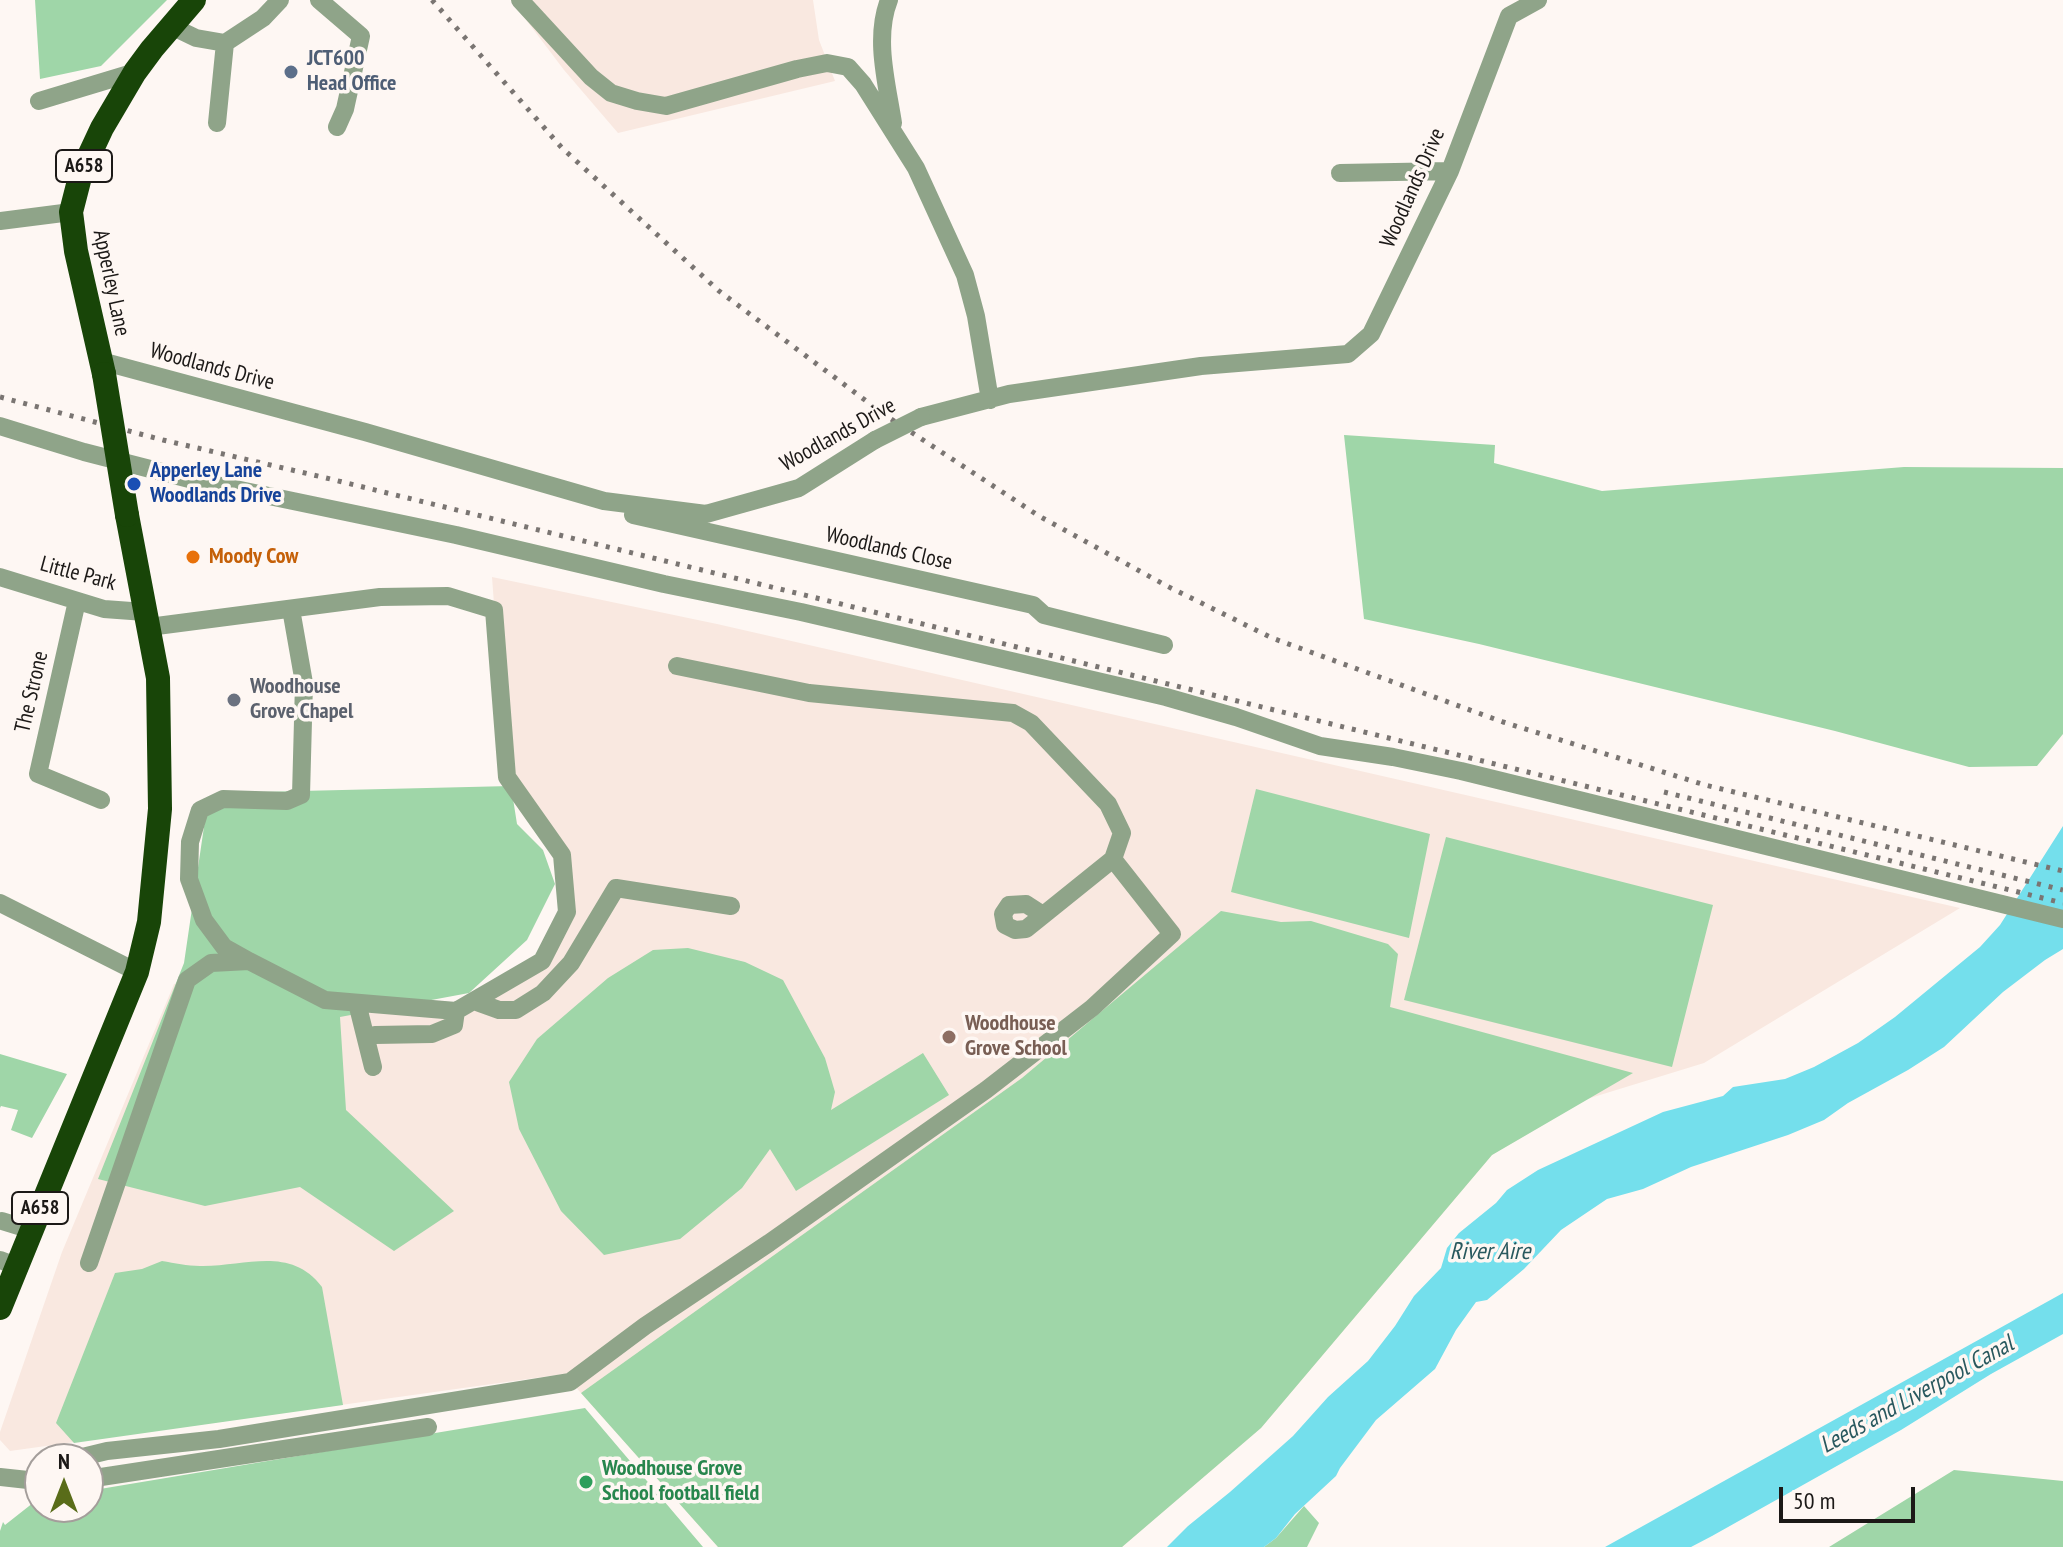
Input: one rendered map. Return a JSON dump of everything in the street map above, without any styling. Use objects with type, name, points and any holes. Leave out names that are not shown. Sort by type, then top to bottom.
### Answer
[{"type":"highway","name":"Apperley Lane","points":[[147,620],[71,212],[81,173],[102,128],[135,72],[194,0]]},
{"type":"highway","name":"A658","points":[[0,1308],[8,1263],[31,1230],[82,1109],[137,972],[149,922],[160,809],[158,678],[147,620]]},
{"type":"street","points":[[171,26],[196,38],[225,43],[263,18],[280,0]]},
{"type":"street","points":[[319,0],[361,36],[345,109],[337,127]]},
{"type":"street","points":[[520,0],[591,77],[611,93],[637,101],[666,106],[797,69],[827,63],[848,67],[863,84],[916,168],[965,275],[976,316],[990,400]]},
{"type":"street","points":[[889,0],[885,10],[882,46],[895,133]]},
{"type":"street","name":"Woodlands Drive","points":[[102,367],[365,432],[604,501],[706,514],[799,488],[875,440],[921,417],[1009,394],[1201,366],[1348,354],[1371,334],[1450,171],[1509,8],[1538,0]]},
{"type":"street","points":[[217,123],[225,43]]},
{"type":"street","points":[[39,101],[135,72]]},
{"type":"street","points":[[1340,173],[1450,171]]},
{"type":"street","points":[[0,221],[71,212]]},
{"type":"street","points":[[0,426],[84,452],[197,481],[456,535],[1166,697],[1320,746],[1461,771],[2063,919]]},
{"type":"street","name":"Woodlands Close","points":[[604,501],[607,509],[1033,605],[1044,615],[1164,645]]},
{"type":"street","name":"Little Park","points":[[0,577],[147,620],[291,609],[380,597],[448,596],[494,610],[507,777],[562,855],[567,912],[542,961],[474,1001]]},
{"type":"street","name":"The Strone","points":[[77,601],[38,774],[101,800]]},
{"type":"street","points":[[291,609],[304,683],[301,795],[287,801],[223,799],[200,810],[190,842],[189,879],[204,920],[224,947],[325,1000],[456,1011],[474,1001],[499,1010],[516,1010],[543,993],[571,963],[616,888],[731,906]]},
{"type":"street","points":[[677,666],[809,693],[1013,713],[1031,723],[1108,804],[1122,833],[1113,859],[1043,915]]},
{"type":"street","points":[[104,1452],[219,1439],[570,1382],[645,1326],[986,1090],[1092,1008],[1172,934],[1113,859]]},
{"type":"street","points":[[0,903],[137,972]]},
{"type":"street","points":[[89,1263],[187,980],[211,963],[249,961]]},
{"type":"street","points":[[357,1003],[373,1067]]},
{"type":"street","points":[[366,1037],[432,1034],[454,1025],[456,1011]]},
{"type":"street","points":[[2,1221],[31,1230]]},
{"type":"street","points":[[104,1477],[428,1427]]},
{"type":"street","points":[[1,1479],[24,1480]]},
{"type":"shaded area","points":[[511,0],[813,0],[819,40],[835,81],[618,133],[564,70]]},
{"type":"shaded area","name":"Woodhouse Grove School","points":[[492,577],[717,624],[1960,908],[1704,1063],[1587,1099],[1492,1155],[1261,1428],[1122,1547],[718,1547],[564,1374],[68,1443],[24,1443],[24,1449],[10,1451],[0,1440],[0,1432],[62,1252],[174,984],[187,980],[456,1011],[543,961],[567,912],[562,855],[507,777]]},
{"type":"green space","points":[[35,0],[167,0],[101,66],[40,79]]},
{"type":"green space","points":[[1344,435],[1495,445],[1494,463],[1602,491],[1904,467],[2063,468],[2063,734],[2037,766],[1969,767],[1835,731],[1364,619]]},
{"type":"green space","points":[[511,786],[517,824],[543,850],[555,884],[527,940],[469,993],[340,1017],[346,1110],[454,1211],[394,1251],[300,1187],[205,1206],[98,1179],[184,963],[206,813],[258,792]]},
{"type":"green space","points":[[1256,789],[1430,834],[1409,938],[1231,892]]},
{"type":"green space","points":[[1446,837],[1713,905],[1672,1067],[1404,1000]]},
{"type":"green space","points":[[1221,911],[1281,922],[1311,921],[1388,944],[1398,954],[1390,1007],[1633,1073],[1492,1155],[1261,1428],[1122,1547],[718,1547],[581,1393],[1022,1078]]},
{"type":"green space","points":[[688,948],[745,962],[783,980],[825,1058],[835,1092],[831,1110],[923,1053],[949,1095],[796,1191],[770,1149],[742,1188],[680,1239],[604,1255],[561,1211],[519,1129],[509,1082],[537,1039],[608,978],[653,950]]},
{"type":"green space","points":[[0,1054],[67,1074],[32,1138],[11,1130],[18,1110],[0,1108]]},
{"type":"green space","points":[[162,1261],[200,1266],[266,1261],[296,1266],[309,1274],[322,1287],[343,1405],[74,1443],[56,1423],[115,1273],[142,1269]]},
{"type":"green space","points":[[585,1408],[703,1547],[0,1547],[3,1522],[5,1525],[24,1510],[24,1523],[104,1523],[104,1488]]},
{"type":"green space","points":[[1954,1470],[2063,1481],[2063,1547],[1829,1547]]},
{"type":"green space","points":[[1304,1506],[1319,1523],[1307,1547],[1264,1547],[1276,1538]]},
{"type":"water","name":"River Aire","points":[[2063,826],[2063,949],[2003,992],[1944,1047],[1824,1120],[1691,1167],[1643,1189],[1607,1199],[1561,1230],[1524,1269],[1487,1300],[1476,1302],[1456,1330],[1435,1369],[1376,1420],[1336,1476],[1295,1514],[1276,1538],[1264,1547],[1167,1547],[1293,1436],[1328,1397],[1368,1361],[1414,1296],[1441,1268],[1447,1248],[1459,1233],[1507,1190],[1538,1170],[1663,1112],[1723,1096],[1733,1087],[1785,1079],[1858,1043],[1895,1017],[1980,947],[2000,925]]},
{"type":"water","name":"Leeds and Liverpool Canal","points":[[2063,1293],[2063,1334],[1901,1430],[1712,1536],[1691,1547],[1605,1547]]},
{"type":"railway","points":[[432,0],[562,148],[719,291],[885,415],[1039,516],[1167,586],[1272,638],[1503,722],[1705,785],[2063,871]]},
{"type":"railway","points":[[0,397],[163,440],[2063,903]]},
{"type":"railway","points":[[1664,792],[2063,890]]},
{"type":"place","name":"JCT600 Head Office","points":[[291,72]]},
{"type":"place","name":"Apperley Lane Woodlands Drive","points":[[134,484]]},
{"type":"place","name":"Moody Cow","points":[[193,557]]},
{"type":"place","name":"Woodhouse Grove Chapel","points":[[234,700]]},
{"type":"place","name":"Woodhouse Grove School","points":[[949,1037]]},
{"type":"place","name":"Woodhouse Grove School football field","points":[[586,1482]]}]
